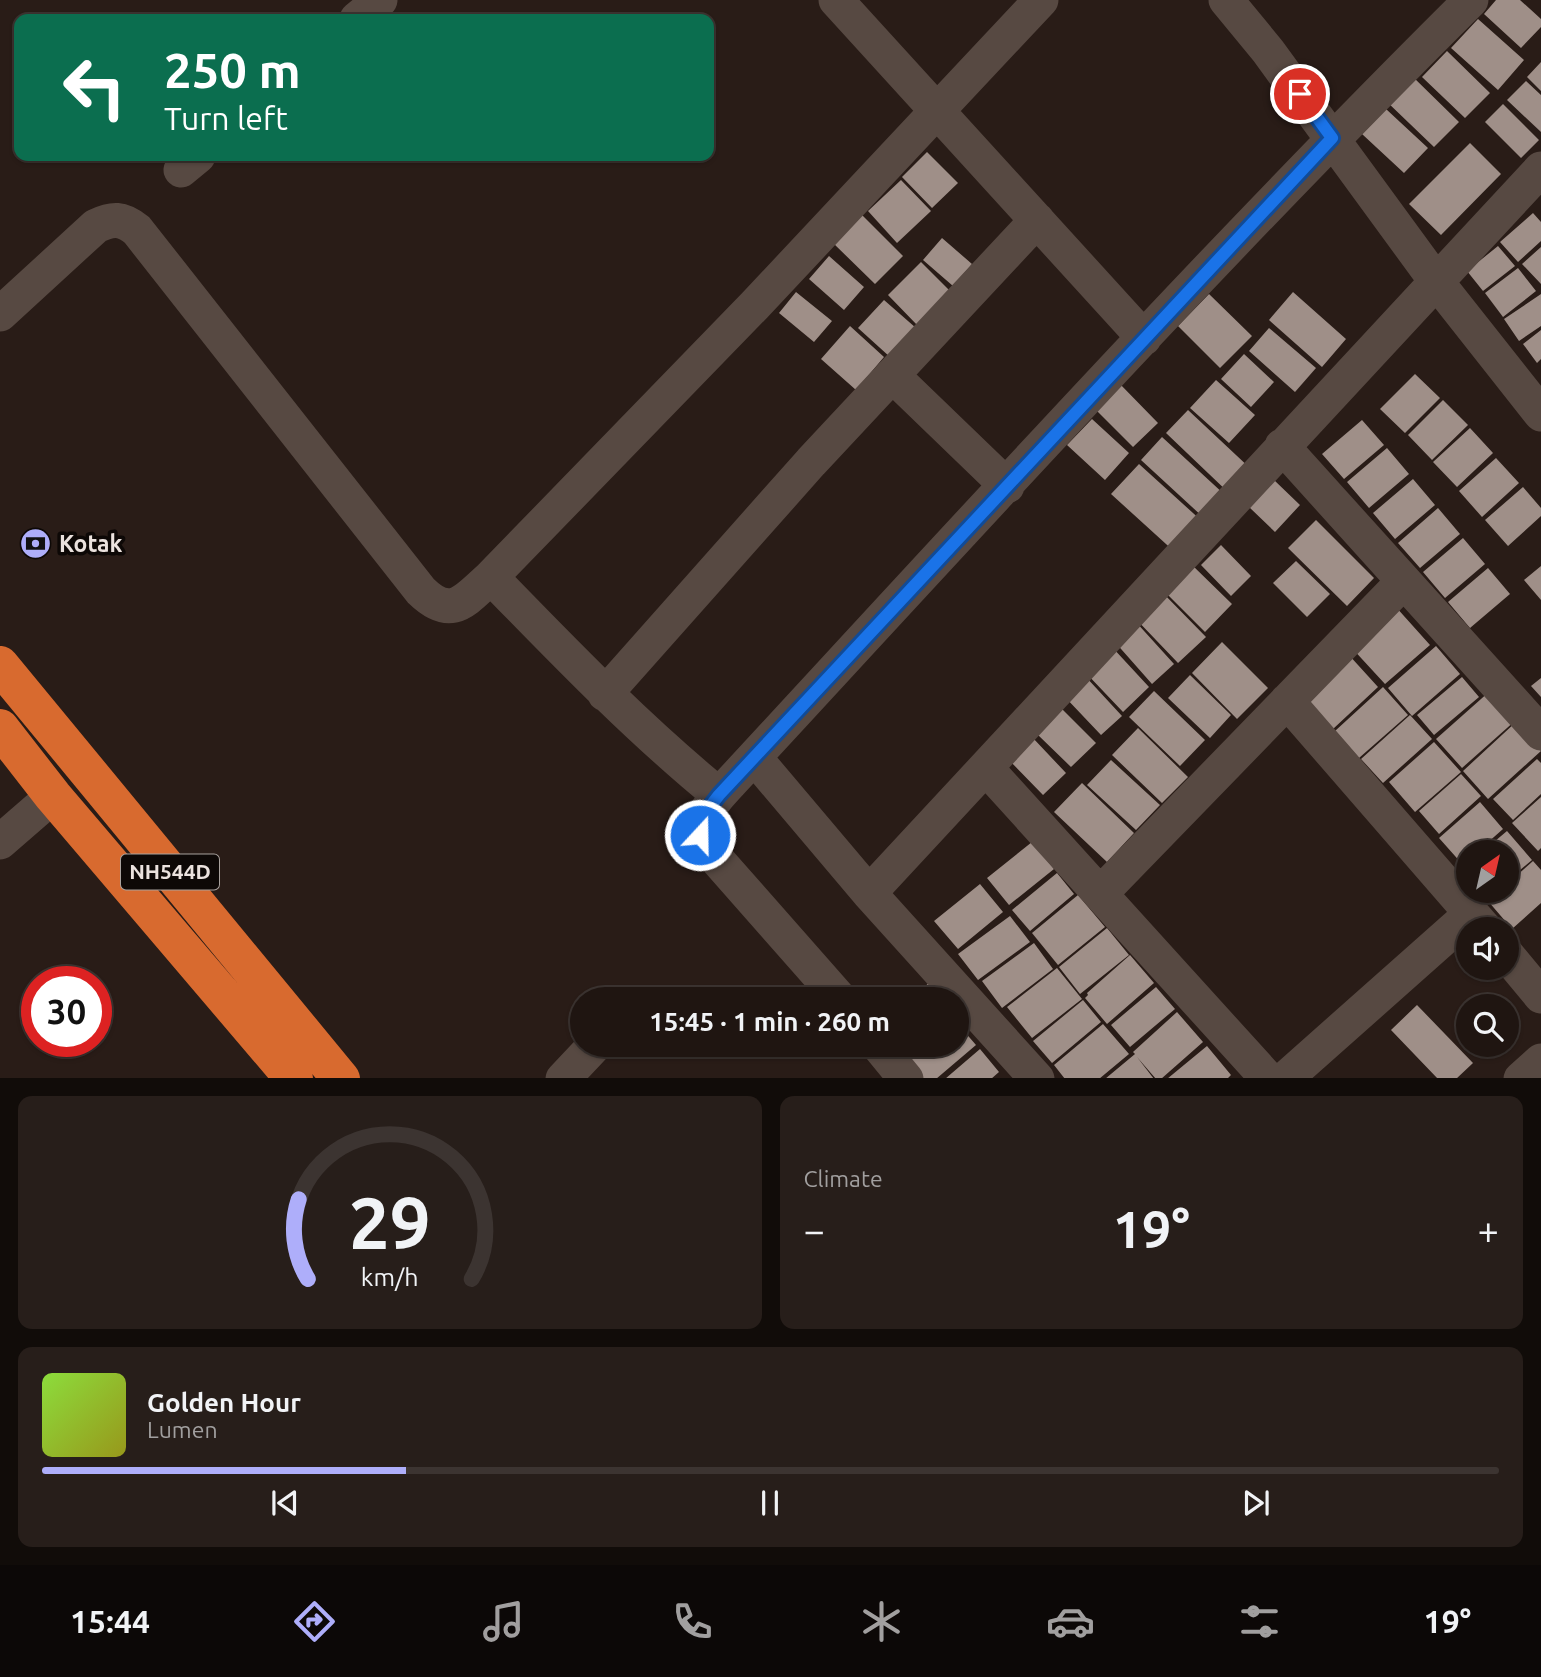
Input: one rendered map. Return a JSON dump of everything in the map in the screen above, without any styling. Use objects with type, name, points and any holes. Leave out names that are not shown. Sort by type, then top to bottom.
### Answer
[{"type":"highway","name":"NH544D","points":[[0,665],[340,1078]]},
{"type":"highway","name":"NH544D","points":[[0,728],[53,796],[293,1078]]},
{"type":"street","points":[[363,14],[380,0]]},
{"type":"street","points":[[836,0],[1144,338]]},
{"type":"street","points":[[0,314],[96,226],[111,219],[124,220],[137,230],[427,597],[433,603],[447,607],[461,604],[491,577],[755,305],[1041,0]]},
{"type":"street","points":[[1226,0],[1268,51],[1436,281],[1541,414]]},
{"type":"street","points":[[829,987],[706,847],[698,822],[754,757],[1332,138],[1471,0]]},
{"type":"street","points":[[869,893],[1436,281],[1536,184]]},
{"type":"street","points":[[605,694],[811,462],[1037,220]]},
{"type":"street","points":[[892,375],[1007,486]]},
{"type":"street","points":[[1282,446],[1541,733]]},
{"type":"street","points":[[491,577],[605,694],[664,750],[719,795]]},
{"type":"street","points":[[1100,894],[1404,581]]},
{"type":"street","points":[[1287,701],[1475,917]]},
{"type":"street","points":[[754,757],[869,893],[1036,1078]]},
{"type":"street","points":[[986,768],[1267,1078]]},
{"type":"street","points":[[0,842],[53,796]]},
{"type":"street","points":[[1286,1078],[1456,939]]},
{"type":"street","points":[[1519,969],[1541,996]]},
{"type":"street","points":[[564,1078],[584,1057]]},
{"type":"street","points":[[888,1057],[905,1078]]},
{"type":"street","points":[[1522,1078],[1541,1061]]},
{"type":"building","points":[[1496,0],[1520,0],[1541,19],[1541,27],[1521,48],[1484,14]]},
{"type":"building","points":[[1478,19],[1524,60],[1498,90],[1451,48]]},
{"type":"building","points":[[1447,51],[1490,93],[1465,118],[1422,77]]},
{"type":"building","points":[[1541,62],[1541,91],[1527,77]]},
{"type":"building","points":[[1411,75],[1459,122],[1434,147],[1385,100]]},
{"type":"building","points":[[1526,81],[1541,95],[1541,132],[1507,100]]},
{"type":"building","points":[[1503,104],[1539,140],[1521,158],[1485,122]]},
{"type":"building","points":[[1386,109],[1428,148],[1404,173],[1362,134]]},
{"type":"building","points":[[1470,143],[1501,174],[1441,235],[1409,204]]},
{"type":"building","points":[[927,152],[958,183],[932,208],[902,177]]},
{"type":"building","points":[[901,180],[931,211],[897,243],[868,211]]},
{"type":"building","points":[[860,213],[903,256],[875,284],[832,242]]},
{"type":"building","points":[[1533,213],[1541,222],[1541,241],[1518,262],[1500,242]]},
{"type":"building","points":[[942,238],[972,264],[953,286],[923,260]]},
{"type":"building","points":[[1498,246],[1515,266],[1483,291],[1467,271]]},
{"type":"building","points":[[1541,247],[1541,284],[1522,264]]},
{"type":"building","points":[[829,256],[864,287],[844,310],[809,279]]},
{"type":"building","points":[[921,262],[951,292],[918,326],[888,295]]},
{"type":"building","points":[[1518,268],[1536,291],[1503,317],[1485,293]]},
{"type":"building","points":[[796,292],[832,321],[814,342],[779,313]]},
{"type":"building","points":[[1293,292],[1346,339],[1322,367],[1269,320]]},
{"type":"building","points":[[1209,294],[1252,336],[1220,368],[1178,326]]},
{"type":"building","points":[[1541,294],[1541,326],[1519,341],[1504,319]]},
{"type":"building","points":[[884,300],[916,328],[890,357],[858,328]]},
{"type":"building","points":[[850,326],[884,357],[856,390],[821,359]]},
{"type":"building","points":[[1269,328],[1316,368],[1295,392],[1249,351]]},
{"type":"building","points":[[1541,330],[1541,359],[1537,363],[1523,344]]},
{"type":"building","points":[[1244,354],[1274,382],[1251,407],[1221,379]]},
{"type":"building","points":[[1415,374],[1440,398],[1405,433],[1380,409]]},
{"type":"building","points":[[1216,380],[1255,415],[1229,443],[1190,408]]},
{"type":"building","points":[[1119,383],[1158,423],[1133,447],[1094,408]]},
{"type":"building","points":[[1443,400],[1468,425],[1432,460],[1408,435]]},
{"type":"building","points":[[1188,410],[1252,470],[1230,494],[1166,433]]},
{"type":"building","points":[[1092,419],[1129,453],[1105,480],[1067,445]]},
{"type":"building","points":[[1362,420],[1384,445],[1344,479],[1322,454]]},
{"type":"building","points":[[1470,428],[1493,453],[1457,487],[1433,462]]},
{"type":"building","points":[[1162,437],[1225,495],[1204,518],[1141,460]]},
{"type":"building","points":[[1387,448],[1409,474],[1369,508],[1347,482]]},
{"type":"building","points":[[1496,458],[1519,483],[1482,517],[1459,491]]},
{"type":"building","points":[[1139,464],[1204,523],[1177,554],[1111,494]]},
{"type":"building","points":[[1413,479],[1435,505],[1395,539],[1373,513]]},
{"type":"building","points":[[1274,480],[1300,505],[1275,532],[1249,507]]},
{"type":"building","points":[[1523,487],[1541,508],[1541,516],[1508,546],[1485,520]]},
{"type":"building","points":[[1438,508],[1460,534],[1420,568],[1398,543]]},
{"type":"building","points":[[1316,520],[1374,578],[1347,606],[1288,548]]},
{"type":"building","points":[[1463,538],[1485,564],[1445,598],[1423,572]]},
{"type":"building","points":[[1221,545],[1251,576],[1231,596],[1201,565]]},
{"type":"building","points":[[1296,561],[1330,594],[1307,617],[1273,583]]},
{"type":"building","points":[[1191,564],[1232,604],[1205,632],[1164,591]]},
{"type":"building","points":[[1541,566],[1541,600],[1524,580]]},
{"type":"building","points":[[1488,568],[1510,594],[1470,628],[1448,602]]},
{"type":"building","points":[[1160,590],[1206,637],[1178,663],[1133,616]]},
{"type":"building","points":[[1395,606],[1430,645],[1385,684],[1350,646]]},
{"type":"building","points":[[1135,621],[1174,664],[1152,684],[1114,641]]},
{"type":"building","points":[[1222,642],[1268,688],[1237,719],[1192,673]]},
{"type":"building","points":[[1436,646],[1460,674],[1412,716],[1388,688]]},
{"type":"building","points":[[1112,647],[1149,687],[1123,712],[1085,672]]},
{"type":"building","points":[[1348,654],[1378,687],[1333,729],[1303,696]]},
{"type":"building","points":[[1190,675],[1231,715],[1210,738],[1168,698]]},
{"type":"building","points":[[1085,676],[1122,716],[1101,735],[1064,696]]},
{"type":"building","points":[[1462,677],[1479,697],[1434,735],[1417,715]]},
{"type":"building","points":[[1541,678],[1541,697],[1531,686]]},
{"type":"building","points":[[1383,687],[1408,715],[1359,758],[1335,731]]},
{"type":"building","points":[[1154,691],[1205,740],[1180,766],[1129,717]]},
{"type":"building","points":[[1490,691],[1516,720],[1462,768],[1436,739]]},
{"type":"building","points":[[1062,709],[1096,743],[1071,767],[1037,734]]},
{"type":"building","points":[[1410,715],[1432,739],[1383,783],[1361,759]]},
{"type":"building","points":[[1516,722],[1541,751],[1488,799],[1463,771]]},
{"type":"building","points":[[1138,728],[1188,777],[1162,803],[1112,755]]},
{"type":"building","points":[[1032,737],[1066,773],[1043,795],[1008,759]]},
{"type":"building","points":[[1434,742],[1461,772],[1415,812],[1389,782]]},
{"type":"building","points":[[1537,759],[1541,763],[1541,794],[1513,820],[1493,799]]},
{"type":"building","points":[[1111,760],[1160,805],[1136,830],[1087,785]]},
{"type":"building","points":[[1461,774],[1481,796],[1439,834],[1419,811]]},
{"type":"building","points":[[1082,783],[1134,833],[1107,862],[1054,812]]},
{"type":"building","points":[[1541,797],[1541,848],[1538,851],[1512,823]]},
{"type":"building","points":[[1480,802],[1503,829],[1491,840],[1456,840],[1456,857],[1439,838]]},
{"type":"building","points":[[1507,831],[1515,840],[1496,840]]},
{"type":"building","points":[[1032,842],[1054,869],[1009,905],[987,878]]},
{"type":"building","points":[[1519,845],[1532,860],[1519,871]]},
{"type":"building","points":[[1533,861],[1541,870],[1541,903],[1519,923],[1519,917],[1502,917],[1490,903],[1519,903],[1519,873]]},
{"type":"building","points":[[1057,873],[1074,894],[1030,931],[1012,910]]},
{"type":"building","points":[[980,884],[1003,912],[958,949],[934,921]]},
{"type":"building","points":[[1078,895],[1105,927],[1058,965],[1032,933]]},
{"type":"building","points":[[1010,916],[1030,942],[978,980],[958,954]]},
{"type":"building","points":[[1107,928],[1129,955],[1080,994],[1059,967]]},
{"type":"building","points":[[1034,943],[1053,969],[1002,1008],[982,981]]},
{"type":"building","points":[[1130,955],[1154,983],[1107,1024],[1085,998],[1087,993]]},
{"type":"building","points":[[1057,968],[1082,999],[1032,1038],[1007,1007]]},
{"type":"building","points":[[1156,987],[1175,1009],[1130,1047],[1111,1025]]},
{"type":"building","points":[[1083,1000],[1101,1022],[1052,1063],[1033,1041]]},
{"type":"building","points":[[1417,1005],[1456,1045],[1456,1057],[1467,1057],[1473,1063],[1457,1078],[1437,1078],[1391,1030]]},
{"type":"building","points":[[1177,1012],[1203,1042],[1162,1078],[1155,1078],[1137,1057],[1153,1078],[1106,1078],[1135,1054],[1133,1052]]},
{"type":"building","points":[[1103,1024],[1129,1054],[1100,1078],[1064,1078],[1054,1065]]},
{"type":"building","points":[[969,1037],[976,1045],[969,1051]]},
{"type":"building","points":[[1207,1046],[1231,1075],[1228,1078],[1168,1078]]},
{"type":"building","points":[[980,1049],[999,1072],[992,1078],[946,1078]]},
{"type":"building","points":[[904,1057],[962,1057],[937,1078],[921,1078]]},
{"type":"place","name":"Kotak","points":[[36,544]]},
{"type":"route","points":[[700,835],[698,822],[719,795],[1332,138],[1300,94]]}]
